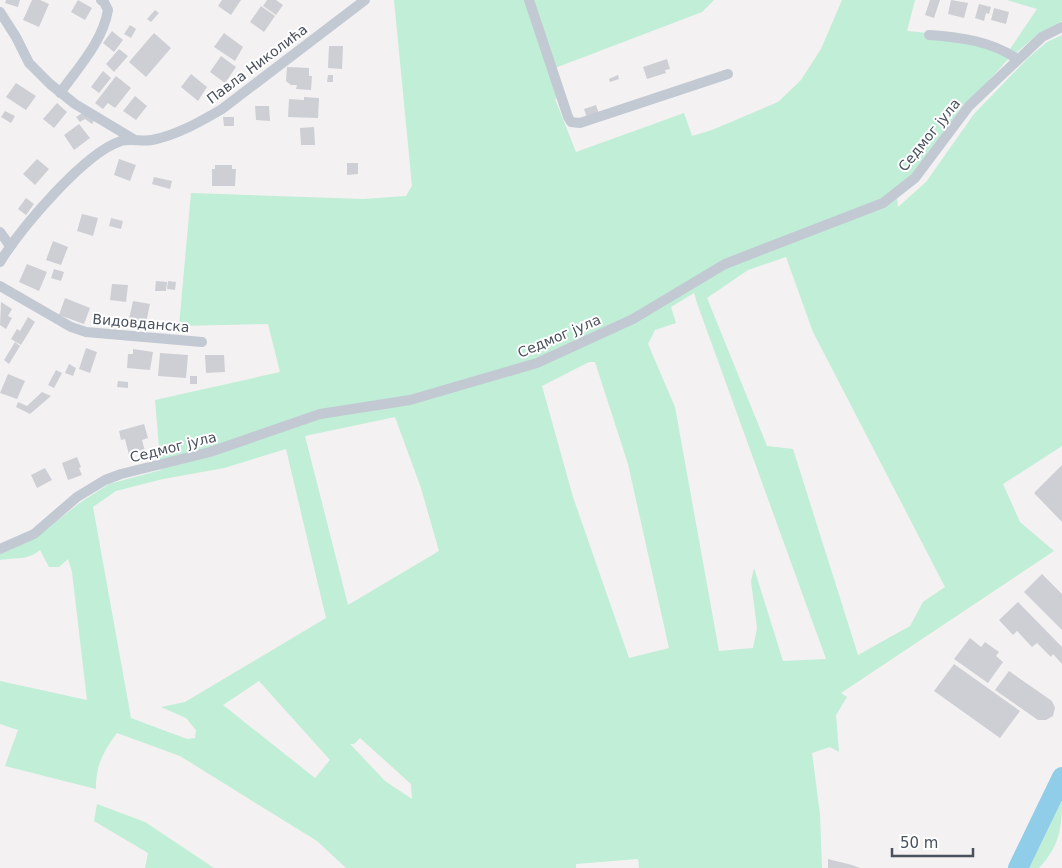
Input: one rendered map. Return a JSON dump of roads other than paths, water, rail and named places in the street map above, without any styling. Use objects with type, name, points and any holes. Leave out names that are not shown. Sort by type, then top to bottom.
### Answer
[{"type":"street","points":[[60,93],[94,46],[108,10],[104,2],[100,0]]},
{"type":"street","name":"Павла Николића","points":[[0,262],[10,246],[39,210],[87,164],[122,141],[135,140],[143,142],[165,137],[222,110],[365,0]]},
{"type":"street","points":[[529,0],[571,122],[580,123],[728,74]]},
{"type":"street","points":[[0,12],[16,37],[29,63],[60,93],[135,140]]},
{"type":"street","name":"Седмог јула","points":[[0,549],[34,534],[78,497],[105,480],[121,474],[210,452],[320,414],[410,400],[537,363],[633,319],[725,264],[883,203],[915,178],[969,106],[1042,37],[1062,27]]},
{"type":"street","points":[[929,35],[962,37],[1005,51],[1017,59]]},
{"type":"street","points":[[0,232],[10,246]]},
{"type":"street","name":"Видовданска","points":[[0,286],[72,327],[86,332],[202,342]]},
{"type":"waterway","points":[[1018,868],[1062,777]]}]
